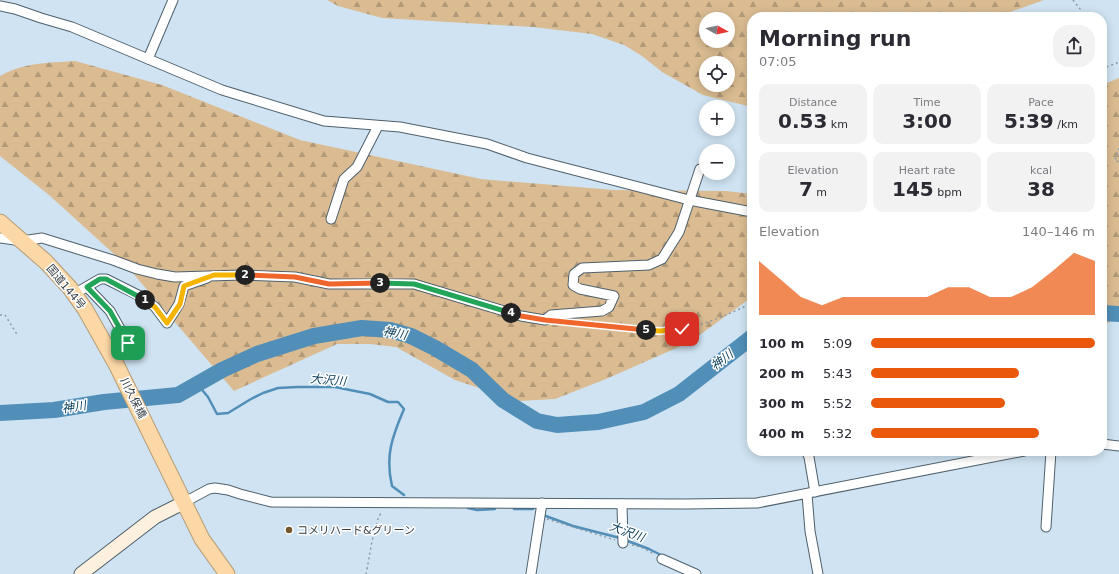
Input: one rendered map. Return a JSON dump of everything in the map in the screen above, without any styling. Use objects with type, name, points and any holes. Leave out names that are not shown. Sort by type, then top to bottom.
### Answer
[{"type":"highway","name":"国道144号","points":[[0,222],[81,290],[85,308],[116,364]]},
{"type":"highway","name":"川久保橋","points":[[116,364],[183,503]]},
{"type":"highway","points":[[183,503],[202,539],[227,574]]},
{"type":"main road","points":[[81,574],[155,517],[183,503]]},
{"type":"street","points":[[148,59],[173,0]]},
{"type":"street","points":[[0,6],[15,9],[72,27],[222,90],[287,111],[324,121],[400,128],[487,144],[527,158],[689,200],[747,211]]},
{"type":"street","points":[[331,220],[344,179],[357,167],[378,126]]},
{"type":"street","points":[[0,238],[22,241],[42,238],[157,274],[175,277],[214,275],[295,277],[329,284],[414,284],[521,316],[545,320],[551,315],[602,311],[609,307],[614,296],[573,285],[574,274],[582,268],[649,265],[662,259],[679,232],[699,172]]},
{"type":"street","points":[[128,343],[110,311],[81,290],[100,279],[106,279],[142,297],[155,307],[167,323],[180,304],[184,286],[214,275]]},
{"type":"street","points":[[1107,445],[1119,446]]},
{"type":"street","points":[[808,456],[811,493],[810,531],[818,574]]},
{"type":"street","points":[[183,503],[209,488],[228,490],[271,502],[622,504],[757,503],[999,456]]},
{"type":"street","points":[[1046,528],[1051,456]]},
{"type":"street","points":[[531,574],[542,503]]},
{"type":"street","points":[[622,504],[623,540]]},
{"type":"street","points":[[662,559],[696,574]]},
{"type":"path","points":[[1074,0],[1080,9],[1079,12]]},
{"type":"path","points":[[1107,67],[1119,62]]},
{"type":"path","points":[[1119,148],[1115,160],[1119,162]]},
{"type":"path","points":[[574,322],[660,331],[682,329],[713,321],[747,306]]},
{"type":"path","points":[[0,314],[5,315],[18,336]]},
{"type":"path","points":[[366,574],[375,529],[380,515],[386,509]]},
{"type":"path","points":[[540,517],[623,540],[642,547],[662,559]]},
{"type":"green space","points":[[327,0],[1044,0],[1010,12],[747,12],[747,106],[735,103],[735,100],[723,100],[703,95],[662,72],[642,56],[624,45],[592,34],[533,27],[382,18],[338,6]]},
{"type":"green space","points":[[75,61],[162,85],[300,140],[481,179],[614,190],[726,191],[747,193],[747,301],[690,342],[606,379],[555,399],[519,401],[455,380],[396,347],[370,344],[337,344],[234,391],[125,264],[49,195],[0,156],[0,76],[18,68],[46,63]]},
{"type":"green space","points":[[1119,78],[1119,317],[1107,323],[1107,83]]},
{"type":"waterway","name":"神川","points":[[1107,313],[1119,314]]},
{"type":"waterway","name":"神川","points":[[0,413],[54,410],[104,402],[178,395],[222,370],[257,354],[314,336],[362,328],[390,330],[411,336],[435,348],[472,370],[503,400],[537,421],[557,425],[598,422],[644,412],[679,394],[747,341]]},
{"type":"waterway","name":"大沢川","points":[[197,384],[208,397],[217,414],[228,413],[251,399],[278,388],[335,387],[370,394],[388,402],[398,402],[404,409],[393,438],[389,465],[392,486],[404,495]]},
{"type":"waterway","name":"大沢川","points":[[468,508],[477,510],[495,509]]},
{"type":"waterway","name":"大沢川","points":[[514,509],[533,509]]},
{"type":"waterway","name":"大沢川","points":[[543,515],[573,526],[620,538]]},
{"type":"waterway","name":"大沢川","points":[[625,540],[663,556]]},
{"type":"place","name":"コメリハード&グリーン","points":[[289,530]]},
{"type":"route","points":[[128,343],[110,311],[87,287],[100,279],[106,279],[142,297],[155,307],[167,323],[180,304],[184,286],[214,275],[242,275],[295,277],[329,284],[414,284],[429,287],[521,316],[545,320],[660,331],[682,329]]}]
